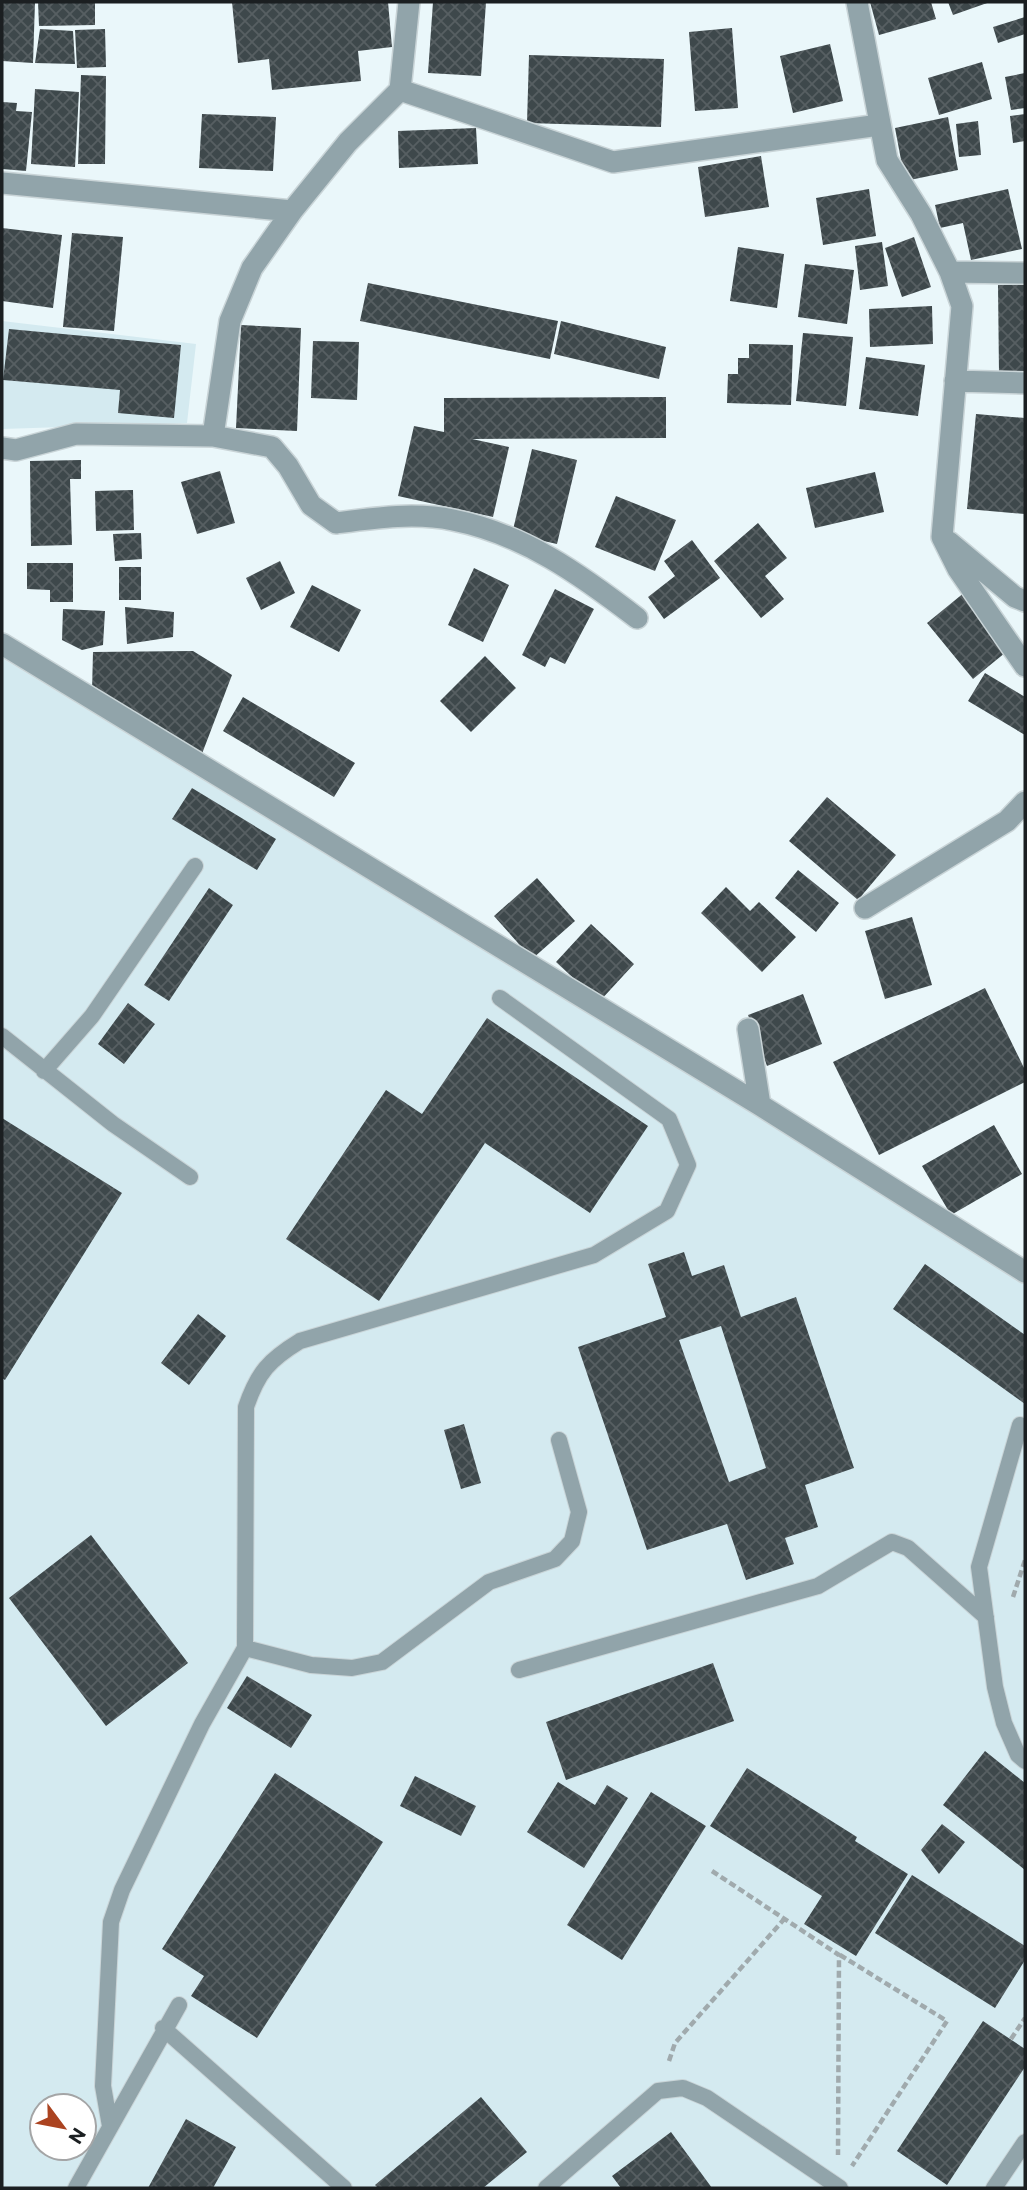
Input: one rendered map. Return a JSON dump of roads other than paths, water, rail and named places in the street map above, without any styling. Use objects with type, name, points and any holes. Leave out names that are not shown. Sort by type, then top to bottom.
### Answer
[{"type":"street","points":[[213,436],[230,321],[252,268],[292,211],[348,142],[400,90],[409,2]]},
{"type":"street","points":[[858,2],[887,160],[921,214],[950,272],[962,306],[942,537],[958,569],[1025,666]]},
{"type":"street","points":[[400,90],[613,162],[879,125]]},
{"type":"street","points":[[2,183],[292,211]]},
{"type":"street","points":[[950,272],[1025,273]]},
{"type":"street","points":[[955,381],[1025,383]]},
{"type":"street","points":[[2,448],[16,450],[76,434],[213,436],[272,447],[288,466],[311,505],[335,523],[390,516],[452,520],[500,533],[574,570],[637,618]]},
{"type":"street","points":[[942,537],[1015,597],[1025,601]]},
{"type":"street","points":[[2,644],[760,1105],[1025,1272]]},
{"type":"street","points":[[865,908],[1007,821],[1025,802]]},
{"type":"street","points":[[748,1028],[760,1105]]},
{"type":"lane","points":[[44,1071],[92,1016],[195,866]]},
{"type":"lane","points":[[110,2126],[103,2086],[111,1922],[122,1890],[202,1724],[245,1648],[246,1407],[255,1381],[271,1359],[300,1341],[594,1255],[667,1211],[688,1165],[669,1119],[500,998]]},
{"type":"lane","points":[[2,1036],[44,1071],[190,1177]]},
{"type":"lane","points":[[1020,1425],[979,1567],[1004,1723],[1018,1755],[1025,1761]]},
{"type":"lane","points":[[245,1648],[312,1665],[352,1668],[382,1662],[489,1582],[555,1559],[572,1541],[579,1512],[559,1440]]},
{"type":"lane","points":[[519,1670],[818,1587],[892,1542],[908,1548],[986,1617]]},
{"type":"lane","points":[[76,2188],[178,2005]]},
{"type":"lane","points":[[163,2028],[344,2188]]},
{"type":"lane","points":[[546,2188],[658,2091],[683,2088],[707,2098],[839,2188]]},
{"type":"lane","points":[[994,2188],[1025,2142]]}]
